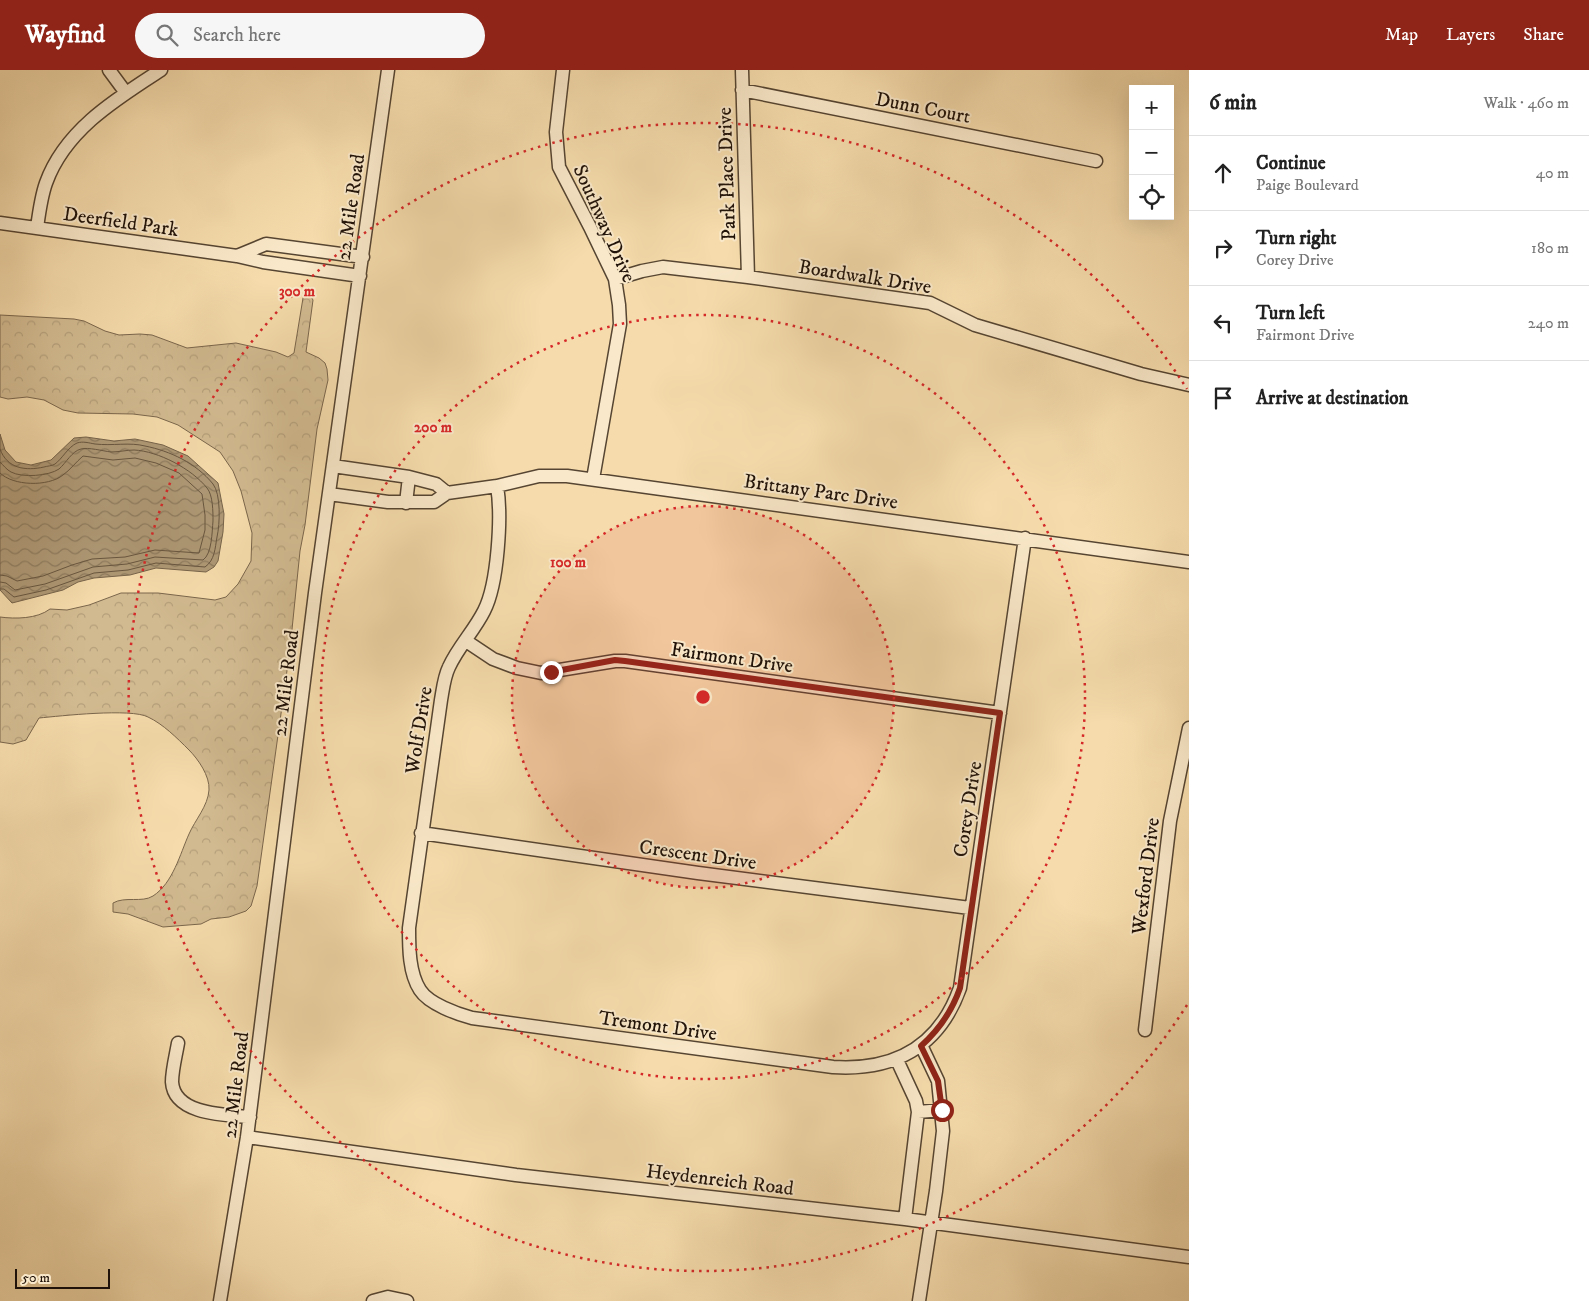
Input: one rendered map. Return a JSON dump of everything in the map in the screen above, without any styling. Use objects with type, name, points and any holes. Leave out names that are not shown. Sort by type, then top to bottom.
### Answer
[{"type":"street","points":[[109,70],[126,93]]},
{"type":"street","points":[[37,228],[46,184],[60,156],[82,128],[106,107],[161,70]]},
{"type":"street","name":"22 Mile Road","points":[[220,1301],[250,1117],[329,494],[388,70]]},
{"type":"street","name":"Southway Drive","points":[[563,70],[556,132],[559,167],[615,279],[619,305],[620,324],[593,479]]},
{"type":"street","name":"Park Place Drive","points":[[742,70],[748,277]]},
{"type":"street","name":"Dunn Court","points":[[742,90],[1096,160]]},
{"type":"street","name":"Deerfield Park","points":[[0,223],[237,256],[262,262],[360,276]]},
{"type":"street","points":[[237,256],[266,244],[363,257]]},
{"type":"street","name":"Boardwalk Drive","points":[[615,279],[663,267],[930,303],[975,325],[1141,374],[1189,385]]},
{"type":"street","points":[[333,466],[436,484],[447,493]]},
{"type":"street","name":"Brittany Parc Drive","points":[[329,494],[388,502],[434,502],[447,493],[497,486],[539,476],[554,475],[1025,538],[1189,562]]},
{"type":"street","points":[[406,503],[409,478]]},
{"type":"street","name":"Wolf Drive","points":[[420,991],[414,977],[411,960],[409,928],[445,680],[454,656],[466,641],[485,610],[493,587],[500,517],[497,486]]},
{"type":"street","name":"Corey Drive","points":[[897,1060],[921,1046],[940,1027],[955,1002],[960,988],[970,908],[1025,538]]},
{"type":"street","name":"Fairmont Drive","points":[[466,641],[493,659],[517,668],[541,673],[615,660],[1000,713]]},
{"type":"street","name":"Wexford Drive","points":[[1145,1030],[1170,821],[1189,728]]},
{"type":"street","name":"Crescent Drive","points":[[422,833],[698,873],[970,908]]},
{"type":"street","name":"Tremont Drive","points":[[420,991],[430,1000],[461,1015],[500,1023],[854,1069],[897,1060]]},
{"type":"street","points":[[178,1043],[172,1083],[178,1097],[193,1109],[214,1114],[250,1117]]},
{"type":"street","points":[[919,1301],[942,1140],[942,1110],[938,1081],[921,1046]]},
{"type":"street","points":[[897,1060],[916,1101],[918,1112],[904,1219]]},
{"type":"street","points":[[918,1112],[942,1110]]},
{"type":"street","name":"Heydenreich Road","points":[[247,1137],[516,1175],[904,1219],[1189,1257]]},
{"type":"street","points":[[373,1301],[388,1297],[407,1301]]},
{"type":"green space","points":[[305,294],[310,295],[313,300],[306,352],[325,363],[328,380],[317,429],[300,551],[290,649],[257,886],[251,906],[246,911],[229,917],[211,919],[201,924],[163,927],[128,914],[113,912],[113,903],[123,900],[149,898],[166,884],[208,796],[208,779],[203,768],[170,732],[154,720],[139,714],[95,713],[39,718],[26,740],[13,744],[0,742],[0,617],[12,618],[39,615],[50,609],[67,610],[89,605],[121,593],[158,593],[215,600],[226,597],[238,584],[251,561],[252,533],[241,491],[233,471],[220,452],[178,425],[157,417],[133,414],[78,413],[63,410],[44,400],[27,397],[8,399],[0,397],[0,315],[74,319],[119,335],[152,335],[187,348],[236,343],[276,352],[288,357],[294,353]]},
{"type":"water","points":[[0,434],[5,450],[16,462],[31,465],[51,460],[74,438],[86,437],[114,441],[135,439],[163,445],[188,456],[218,483],[224,514],[218,561],[214,567],[206,572],[156,568],[130,575],[94,578],[78,582],[63,590],[12,603],[0,590]]},
{"type":"route","points":[[551,672],[615,660],[1000,713],[970,908],[960,988],[955,1002],[940,1027],[921,1046],[938,1081],[942,1110]]}]
